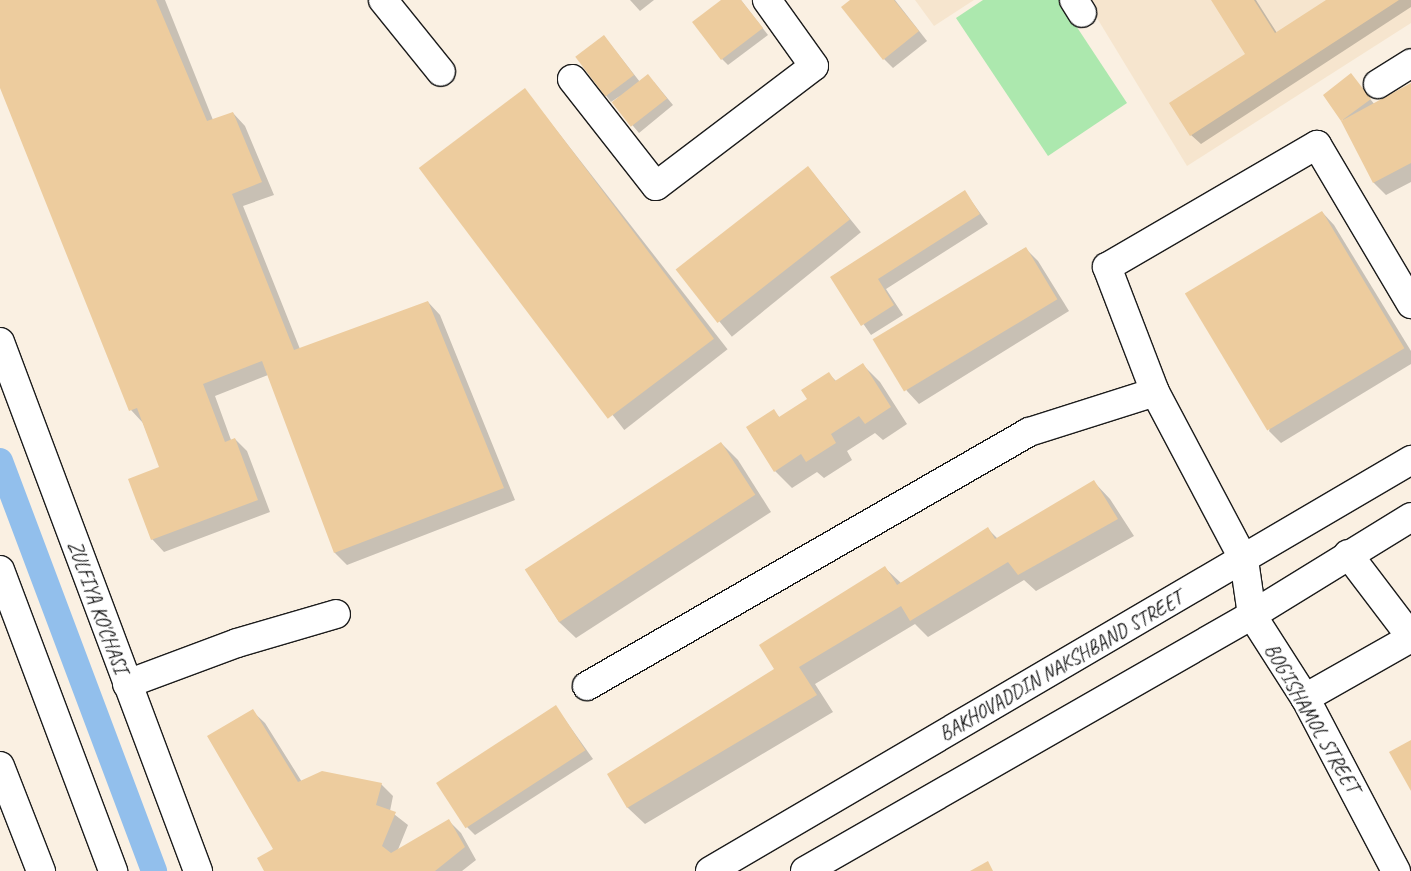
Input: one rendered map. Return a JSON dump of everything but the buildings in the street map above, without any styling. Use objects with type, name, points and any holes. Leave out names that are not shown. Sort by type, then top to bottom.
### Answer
[{"type":"main road","points":[[383,0],[441,72]]},
{"type":"main road","points":[[572,79],[656,186],[814,66],[767,0]]},
{"type":"main road","points":[[1378,84],[1411,63]]},
{"type":"main road","name":"BOG'ISHAMOL STREET","points":[[1396,871],[1306,698],[1252,615],[1244,560],[1155,392],[1107,267],[1317,146],[1411,304]]},
{"type":"main road","name":"ZULFIYA KO'CHASI","points":[[0,342],[198,871]]},
{"type":"main road","points":[[587,686],[1029,432],[1155,392]]},
{"type":"main road","name":"BAKHOVADDIN NAKSHBAND STREET","points":[[710,871],[1244,560],[1411,460]]},
{"type":"main road","points":[[805,871],[1252,615],[1348,554],[1409,521]]},
{"type":"main road","points":[[1306,698],[1411,638],[1348,554]]},
{"type":"main road","points":[[0,570],[113,871]]},
{"type":"main road","points":[[127,684],[237,643],[336,614]]},
{"type":"main road","points":[[2,775],[41,871]]},
{"type":"shaded area","points":[[915,0],[974,0],[934,26]]},
{"type":"shaded area","points":[[1086,0],[1411,0],[1411,23],[1187,166]]},
{"type":"green space","points":[[983,0],[1059,0],[1127,103],[1048,156],[956,18]]},
{"type":"waterway","points":[[0,461],[154,871]]}]
